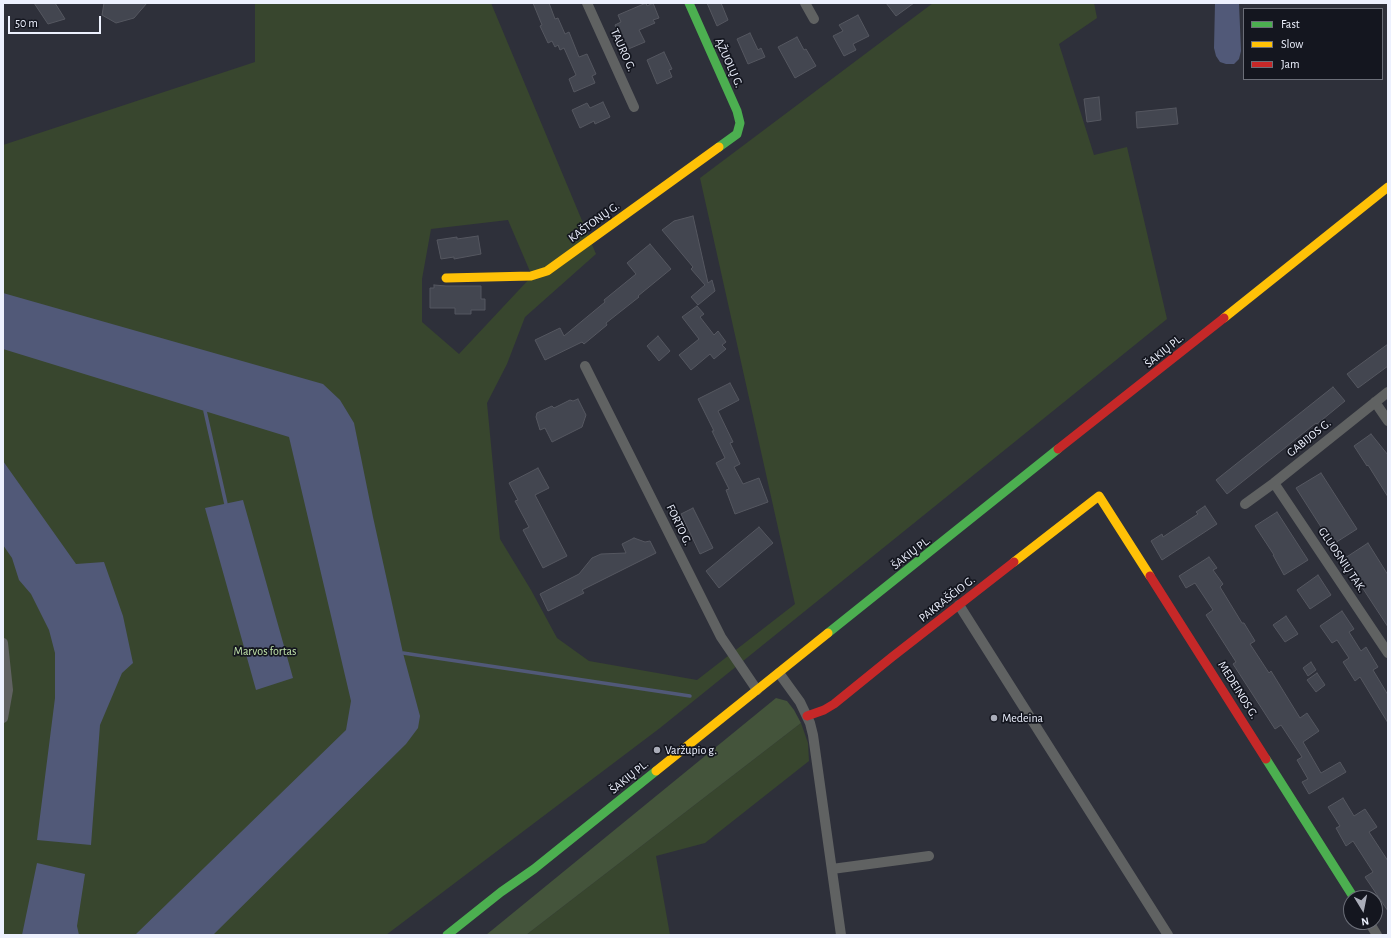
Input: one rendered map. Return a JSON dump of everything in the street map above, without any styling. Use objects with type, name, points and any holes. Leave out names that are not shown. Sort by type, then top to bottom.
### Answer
[{"type":"street","name":"TAURO G.","points":[[587,3],[634,107]]},
{"type":"street","name":"ĄŽUOLŲ G.","points":[[689,3],[737,111],[740,123],[737,134]]},
{"type":"street","points":[[805,3],[814,19]]},
{"type":"street","name":"KAŠTONŲ G.","points":[[446,278],[531,276],[547,271],[737,134]]},
{"type":"street","name":"ŠAKIŲ PL.","points":[[447,935],[501,892],[540,864],[1388,187]]},
{"type":"street","name":"FORTO G.","points":[[585,366],[721,637],[757,690]]},
{"type":"street","name":"GABIJOS G.","points":[[1245,504],[1274,483],[1388,392]]},
{"type":"street","points":[[1375,402],[1388,421]]},
{"type":"street","name":"GLUOSNIŲ TAK.","points":[[1274,483],[1388,653]]},
{"type":"street","name":"PAKRAŠČIO G.","points":[[807,716],[824,710],[834,704],[959,604],[1099,496]]},
{"type":"street","name":"MEDEINOS G.","points":[[1099,496],[1349,890]]},
{"type":"street","points":[[959,604],[1168,935]]},
{"type":"street","points":[[3,643],[8,690],[3,718]]},
{"type":"street","points":[[779,673],[807,716],[813,735],[841,935]]},
{"type":"street","points":[[832,869],[929,856]]},
{"type":"green space","name":"Marvos fortas","points":[[255,3],[491,3],[596,254],[525,317],[507,364],[487,403],[500,539],[531,590],[557,638],[589,661],[697,680],[795,604],[700,178],[933,3],[1094,3],[1097,18],[1059,44],[1094,155],[1127,147],[1167,319],[660,728],[386,935],[3,935],[3,145],[255,62]],"holes":[[[508,220],[532,276],[459,354],[422,322],[422,279],[431,229]]]},
{"type":"green space","points":[[776,698],[787,701],[801,723],[526,935],[486,935]]},
{"type":"green space","points":[[801,723],[808,743],[809,761],[705,843],[656,856],[670,935],[526,935]]},
{"type":"water","points":[[1215,3],[1239,3],[1241,51],[1239,59],[1234,64],[1220,62],[1216,56],[1214,48]]},
{"type":"water","points":[[3,293],[323,384],[340,400],[354,423],[403,653],[420,716],[418,728],[406,744],[213,935],[135,935],[346,730],[351,701],[289,437],[3,349]]},
{"type":"water","points":[[3,461],[76,564],[104,562],[123,616],[133,663],[122,673],[100,725],[91,845],[37,840],[55,698],[55,653],[49,630],[31,594],[19,580],[12,558],[3,545]]},
{"type":"water","points":[[243,500],[293,678],[256,690],[205,508]]},
{"type":"water","points":[[37,863],[85,874],[77,926],[79,935],[22,935]]},
{"type":"building","points":[[34,3],[55,3],[65,19],[48,24]]},
{"type":"building","points":[[104,3],[147,3],[134,18],[116,23],[102,15]]},
{"type":"building","points":[[533,3],[549,3],[555,19],[558,18],[565,34],[569,32],[579,57],[587,54],[596,74],[592,76],[595,83],[574,92],[569,79],[576,75],[564,48],[560,50],[558,45],[555,47],[552,41],[548,43],[540,26],[542,25]]},
{"type":"building","points":[[646,3],[647,6],[653,3],[659,18],[653,20],[655,23],[639,30],[645,42],[626,50],[615,25],[621,22],[618,15]]},
{"type":"building","points":[[707,3],[721,3],[728,20],[717,26]]},
{"type":"building","points":[[886,3],[914,3],[896,16]]},
{"type":"building","points":[[858,15],[869,36],[853,44],[856,50],[844,56],[833,36],[843,31],[839,25]]},
{"type":"building","points":[[750,33],[758,50],[761,48],[765,57],[748,64],[737,39]]},
{"type":"building","points":[[797,37],[804,50],[806,49],[816,66],[795,78],[778,47]]},
{"type":"building","points":[[664,52],[672,69],[669,70],[672,77],[657,84],[647,60]]},
{"type":"building","points":[[1099,97],[1101,120],[1087,122],[1084,99]]},
{"type":"building","points":[[603,102],[610,117],[595,124],[594,121],[580,128],[572,110],[587,103],[590,108]]},
{"type":"building","points":[[1176,108],[1178,124],[1137,128],[1136,112]]},
{"type":"building","points":[[693,216],[708,283],[712,280],[715,291],[698,305],[691,297],[705,285],[691,269],[693,267],[662,230],[674,221]]},
{"type":"building","points":[[478,236],[481,254],[454,259],[454,257],[441,259],[437,240]]},
{"type":"building","points":[[650,244],[671,269],[606,323],[607,325],[584,344],[582,342],[545,360],[535,340],[560,328],[564,336],[605,302],[604,300],[636,274],[627,263]]},
{"type":"building","points":[[434,285],[481,286],[481,299],[485,299],[485,310],[471,310],[471,314],[455,314],[455,308],[430,308],[430,288],[434,288]]},
{"type":"building","points":[[697,306],[704,314],[700,317],[714,335],[718,331],[726,342],[722,345],[726,349],[714,359],[710,354],[691,370],[679,355],[699,339],[682,317]]},
{"type":"building","points":[[658,336],[670,351],[659,361],[647,346]]},
{"type":"building","points":[[1388,344],[1388,366],[1358,388],[1347,374]]},
{"type":"building","points":[[730,383],[739,400],[718,411],[733,442],[730,443],[740,464],[734,467],[743,484],[759,478],[768,502],[735,514],[726,490],[729,489],[716,463],[725,458],[712,431],[714,431],[698,399]]},
{"type":"building","points":[[1333,387],[1345,401],[1227,494],[1216,480]]},
{"type":"building","points":[[578,399],[586,415],[582,427],[552,442],[545,428],[540,430],[536,417],[537,413],[552,406],[554,408],[570,400],[573,401]]},
{"type":"building","points":[[1371,434],[1388,455],[1388,497],[1354,446]]},
{"type":"building","points":[[538,468],[549,488],[535,495],[567,556],[543,568],[523,530],[529,527],[515,501],[518,500],[509,483]]},
{"type":"building","points":[[1321,473],[1357,529],[1335,543],[1331,536],[1328,538],[1296,488]]},
{"type":"building","points":[[1205,506],[1217,524],[1162,560],[1151,541],[1162,534],[1163,537],[1198,514],[1196,512]]},
{"type":"building","points":[[693,508],[713,548],[700,554],[681,514]]},
{"type":"building","points":[[1277,512],[1308,560],[1284,575],[1274,555],[1255,526]]},
{"type":"building","points":[[759,527],[773,543],[719,588],[706,571]]},
{"type":"building","points":[[634,538],[645,542],[650,541],[656,553],[582,590],[584,593],[548,611],[540,594],[579,574],[592,558],[601,554],[626,553],[622,544]]},
{"type":"building","points":[[1368,543],[1388,575],[1388,627],[1356,578],[1345,558]]},
{"type":"building","points":[[1209,557],[1217,568],[1213,570],[1223,584],[1220,587],[1255,641],[1250,644],[1269,673],[1271,671],[1300,718],[1307,713],[1319,731],[1303,742],[1321,773],[1340,762],[1346,772],[1309,794],[1302,782],[1308,779],[1297,760],[1302,757],[1281,725],[1275,729],[1233,664],[1236,662],[1206,615],[1213,610],[1195,583],[1186,588],[1179,576]]},
{"type":"building","points":[[1318,575],[1331,595],[1310,609],[1297,590]]},
{"type":"building","points":[[1342,611],[1354,629],[1349,632],[1361,651],[1366,647],[1378,667],[1373,670],[1388,695],[1388,723],[1360,677],[1355,681],[1343,662],[1349,658],[1337,640],[1332,643],[1320,626]]},
{"type":"building","points":[[1286,616],[1298,634],[1285,642],[1273,625]]},
{"type":"building","points":[[1311,662],[1316,670],[1308,676],[1303,668]]},
{"type":"building","points":[[1317,673],[1325,685],[1316,692],[1307,680]]},
{"type":"building","points":[[1343,798],[1354,816],[1365,809],[1377,827],[1369,832],[1388,861],[1388,911],[1383,904],[1383,890],[1374,890],[1365,877],[1373,872],[1353,841],[1346,846],[1336,828],[1340,826],[1328,807]]},
{"type":"waterway","points":[[205,411],[226,504]]},
{"type":"waterway","points":[[403,653],[690,696]]},
{"type":"traffic: fast","points":[[689,3],[737,111],[740,123],[737,134],[719,147]]},
{"type":"traffic: fast","points":[[828,633],[1058,449]]},
{"type":"traffic: fast","points":[[1266,759],[1349,890]]},
{"type":"traffic: fast","points":[[447,935],[501,892],[534,869],[656,771]]},
{"type":"traffic: slow","points":[[446,278],[531,276],[547,271],[719,147]]},
{"type":"traffic: slow","points":[[1224,318],[1388,187]]},
{"type":"traffic: slow","points":[[1014,562],[1099,496],[1150,576]]},
{"type":"traffic: slow","points":[[656,771],[828,633]]},
{"type":"traffic: jam","points":[[1058,449],[1224,318]]},
{"type":"traffic: jam","points":[[807,716],[824,710],[834,704],[1014,562]]},
{"type":"traffic: jam","points":[[1150,576],[1266,759]]},
{"type":"place","name":"Medeina","points":[[994,718]]},
{"type":"place","name":"Varžupio g.","points":[[657,750]]}]
